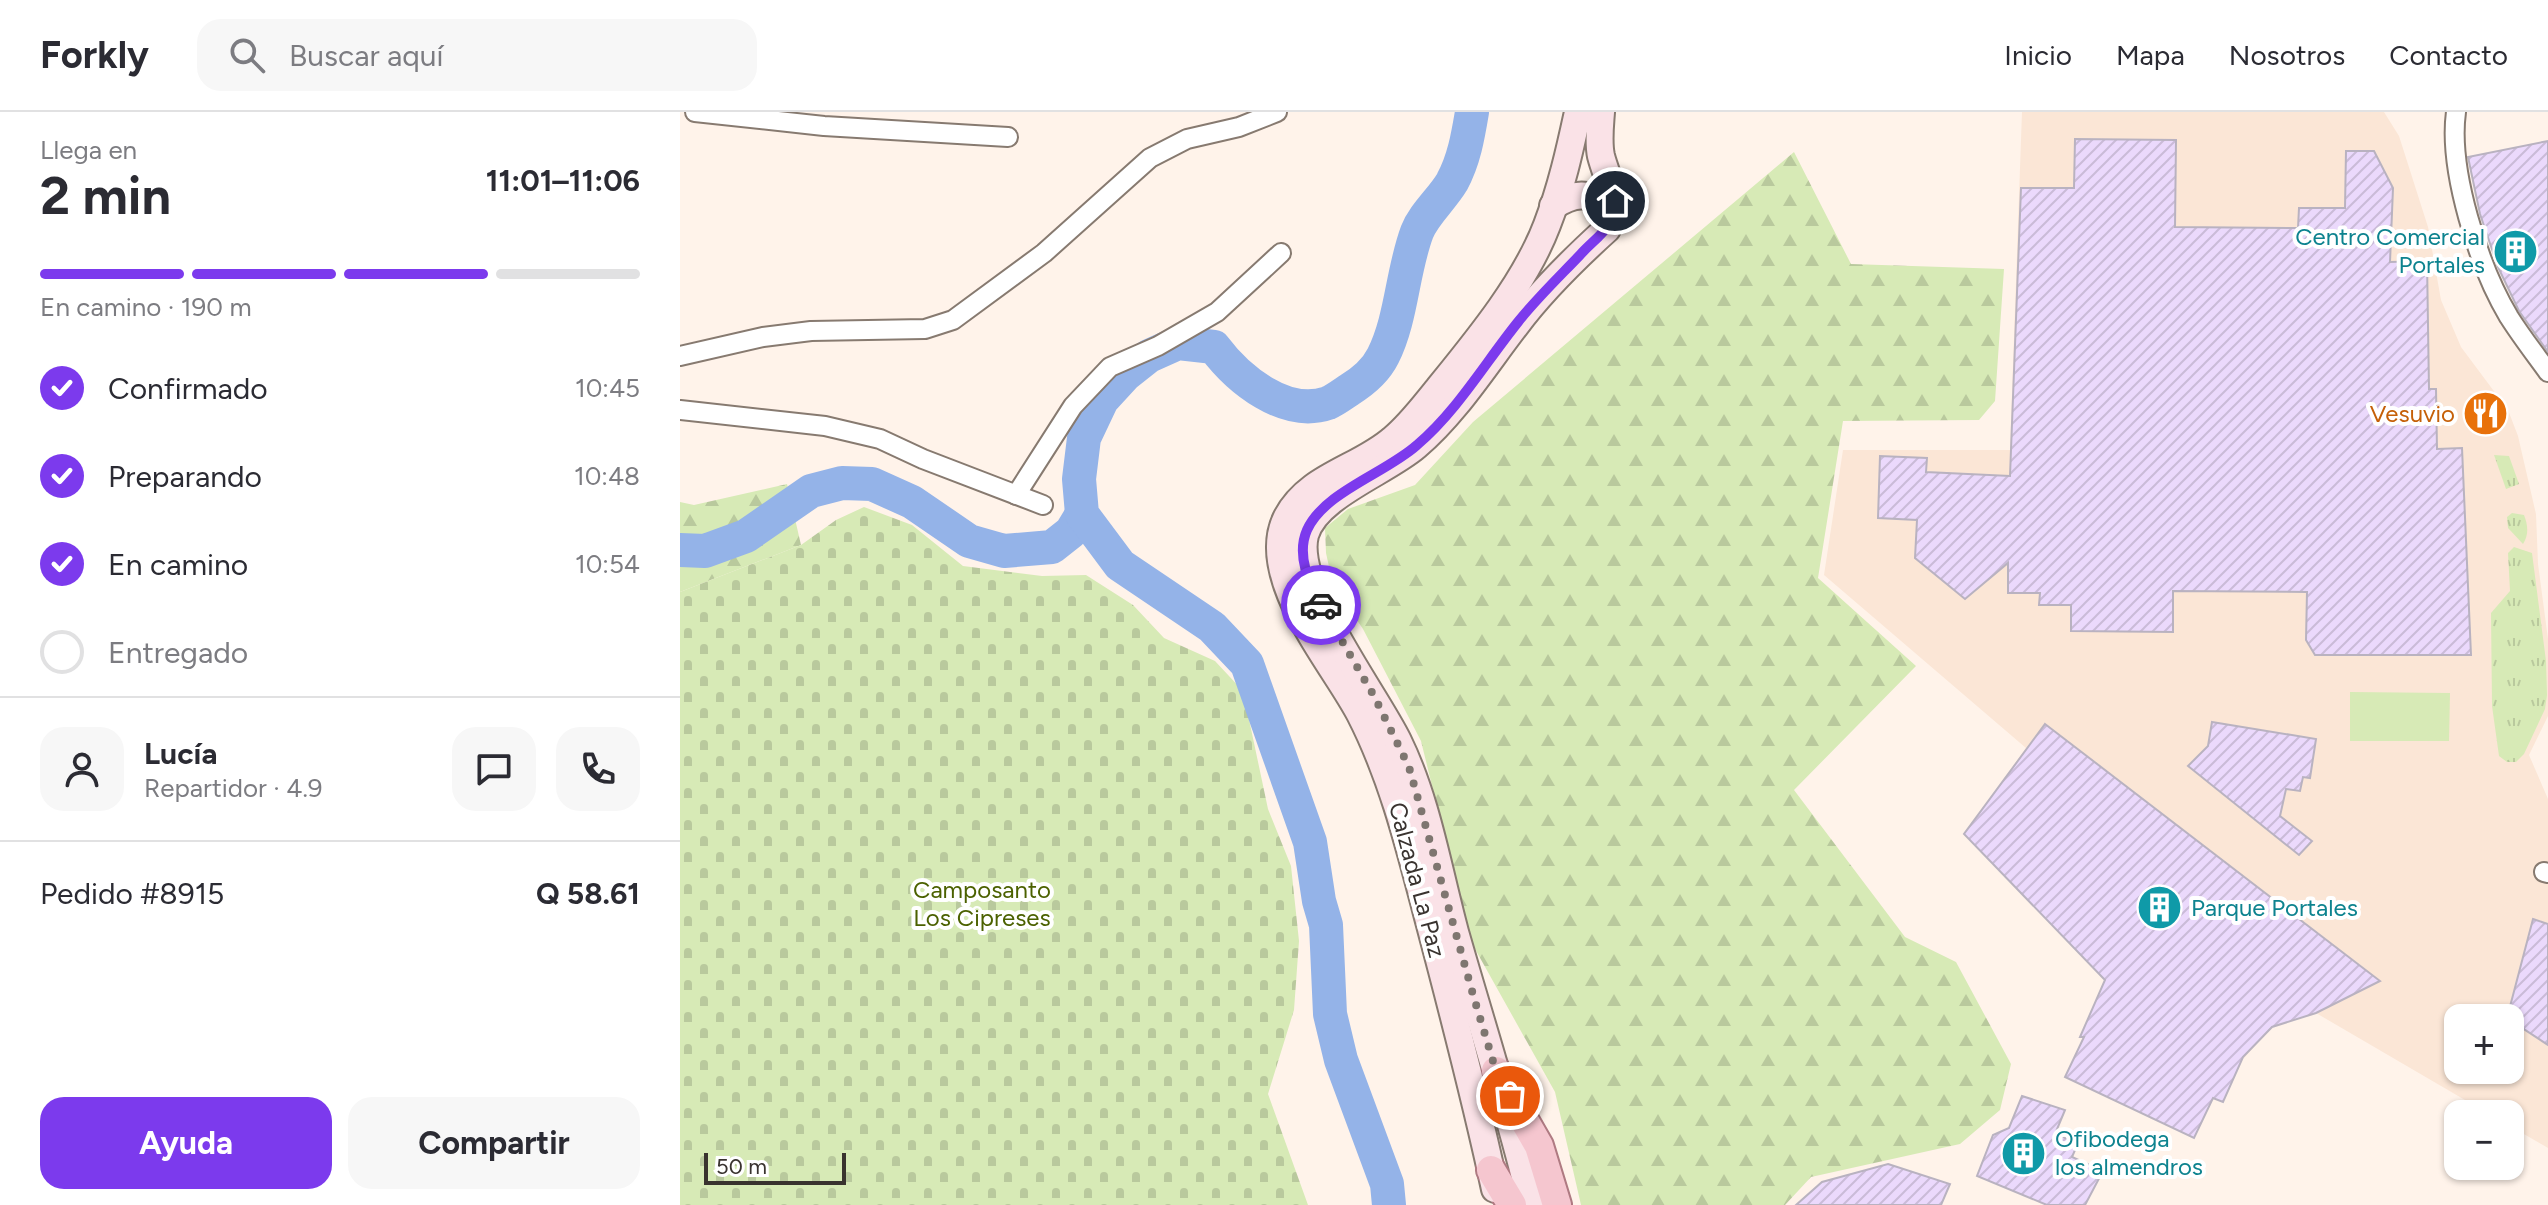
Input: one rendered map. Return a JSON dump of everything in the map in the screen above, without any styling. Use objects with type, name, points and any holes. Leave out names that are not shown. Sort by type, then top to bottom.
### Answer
[{"type":"main road","name":"Calzada La Paz","points":[[1498,1205],[1443,975],[1385,770],[1360,713],[1292,599],[1281,562],[1281,543],[1286,519],[1308,490],[1392,440],[1460,362],[1531,262],[1553,206],[1578,112]]},
{"type":"main road","points":[[1601,112],[1600,153],[1615,201],[1613,219]]},
{"type":"main road","points":[[1553,206],[1575,194],[1586,195],[1597,200],[1613,219]]},
{"type":"main road","name":"Calzada La Paz","points":[[1532,1205],[1409,767],[1374,696],[1314,593],[1306,573],[1303,547],[1308,528],[1328,503],[1397,460],[1429,434],[1519,320],[1607,229],[1613,219]]},
{"type":"main road","points":[[1496,1071],[1539,1146],[1557,1205]]},
{"type":"main road","points":[[1491,1170],[1512,1205]]},
{"type":"street","points":[[695,112],[824,126],[1008,137]]},
{"type":"street","points":[[680,356],[763,337],[811,331],[925,329],[953,320],[1044,253],[1150,158],[1187,139],[1239,127],[1277,112]]},
{"type":"street","points":[[2456,112],[2455,155],[2465,206],[2475,235],[2507,314],[2548,372]]},
{"type":"street","points":[[1016,495],[1073,406],[1110,367],[1158,346],[1217,312],[1281,253]]},
{"type":"street","points":[[680,410],[825,426],[880,439],[1043,505]]},
{"type":"shaded area","points":[[2022,112],[2384,112],[2399,136],[2428,227],[2441,300],[2461,347],[2508,410],[2518,436],[2536,514],[2538,564],[2548,639],[2548,716],[2529,755],[2548,799],[2548,1148],[2524,1134],[2524,1100],[2465,1100],[2316,1013],[2272,1027],[2244,1058],[2116,992],[1964,834],[2026,748],[1824,575],[1843,450],[2010,450]]},
{"type":"green space","points":[[1794,152],[1851,264],[2004,269],[1995,401],[1979,420],[1843,421],[1818,578],[1916,666],[1794,790],[1905,937],[1956,962],[2011,1064],[2000,1110],[1960,1144],[1811,1177],[1785,1205],[1581,1205],[1555,1092],[1470,940],[1421,741],[1363,629],[1333,585],[1326,553],[1325,528],[1348,509],[1415,485],[1473,422]]},
{"type":"green space","points":[[2494,455],[2509,456],[2519,484],[2506,489]]},
{"type":"green space","points":[[787,484],[801,545],[680,592],[680,502],[694,505]]},
{"type":"green space","name":"Camposanto Los Cipreses","points":[[864,507],[912,525],[963,566],[1042,576],[1086,575],[1133,605],[1164,638],[1215,661],[1243,691],[1268,809],[1291,866],[1299,941],[1294,1010],[1268,1094],[1308,1205],[680,1205],[680,592],[801,545],[836,520]]},
{"type":"green space","points":[[2512,513],[2524,515],[2527,534],[2523,544],[2508,528],[2507,517]]},
{"type":"green space","points":[[2514,547],[2532,553],[2546,661],[2547,695],[2545,709],[2524,754],[2516,762],[2507,762],[2499,756],[2492,706],[2491,613],[2510,591],[2508,553]]},
{"type":"green space","points":[[2350,692],[2450,693],[2449,741],[2350,741]]},
{"type":"building","points":[[2075,139],[2176,140],[2175,227],[2298,228],[2299,208],[2345,208],[2346,151],[2374,151],[2393,188],[2390,262],[2427,261],[2429,389],[2436,389],[2437,449],[2462,448],[2471,655],[2315,655],[2306,640],[2307,592],[2173,591],[2173,632],[2071,631],[2071,605],[2039,605],[2040,593],[2008,593],[2008,563],[1965,599],[1915,558],[1917,520],[1878,518],[1880,456],[1927,458],[1926,472],[2010,476],[2021,188],[2074,188]]},
{"type":"building","name":"Centro Comercial Portales","points":[[2548,141],[2548,352],[2519,311],[2498,267],[2480,214],[2468,157]]},
{"type":"building","points":[[2212,722],[2316,739],[2310,778],[2303,777],[2300,791],[2286,789],[2280,816],[2312,841],[2299,855],[2188,766],[2208,746]]},
{"type":"building","name":"Parque Portales","points":[[2045,724],[2380,981],[2316,1013],[2272,1027],[2243,1057],[2223,1102],[2213,1098],[2194,1138],[2065,1077],[2105,980],[1964,834]]},
{"type":"building","points":[[2533,919],[2548,924],[2548,1045],[2524,1029],[2524,1004],[2511,1004]]},
{"type":"building","name":"Ofibodega los almendros","points":[[2022,1096],[2065,1110],[2055,1134],[2078,1143],[2072,1157],[2103,1171],[2085,1205],[2047,1205],[1977,1176],[1993,1135],[2009,1128]]},
{"type":"building","points":[[1888,1164],[1950,1184],[1941,1205],[1796,1205],[1822,1182]]},
{"type":"waterway","points":[[1389,1205],[1387,1184],[1341,1060],[1330,1014],[1326,925],[1310,842],[1247,664],[1212,627],[1120,565],[1082,514],[1079,479],[1084,438],[1102,400],[1125,375],[1149,356],[1178,343],[1214,347],[1249,383],[1264,393],[1295,405],[1328,403],[1368,375],[1380,361],[1389,341],[1417,232],[1452,182],[1460,165],[1472,112]]},
{"type":"waterway","points":[[680,550],[705,551],[746,536],[811,491],[842,483],[872,484],[912,502],[969,541],[1004,551],[1052,547],[1071,532],[1082,514]]},
{"type":"way so far","points":[[1321,605],[1374,696],[1409,767],[1496,1071],[1510,1096]]},
{"type":"place","name":"Centro Comercial Portales","points":[[2516,251]]},
{"type":"place","name":"Vesuvio","points":[[2486,414]]},
{"type":"place","name":"Parque Portales","points":[[2160,908]]},
{"type":"place","name":"Ofibodega los almendros","points":[[2024,1153]]},
{"type":"route","points":[[1321,605],[1304,564],[1303,547],[1312,521],[1328,503],[1415,448],[1429,434],[1519,320],[1607,229],[1616,210],[1615,201]]}]
